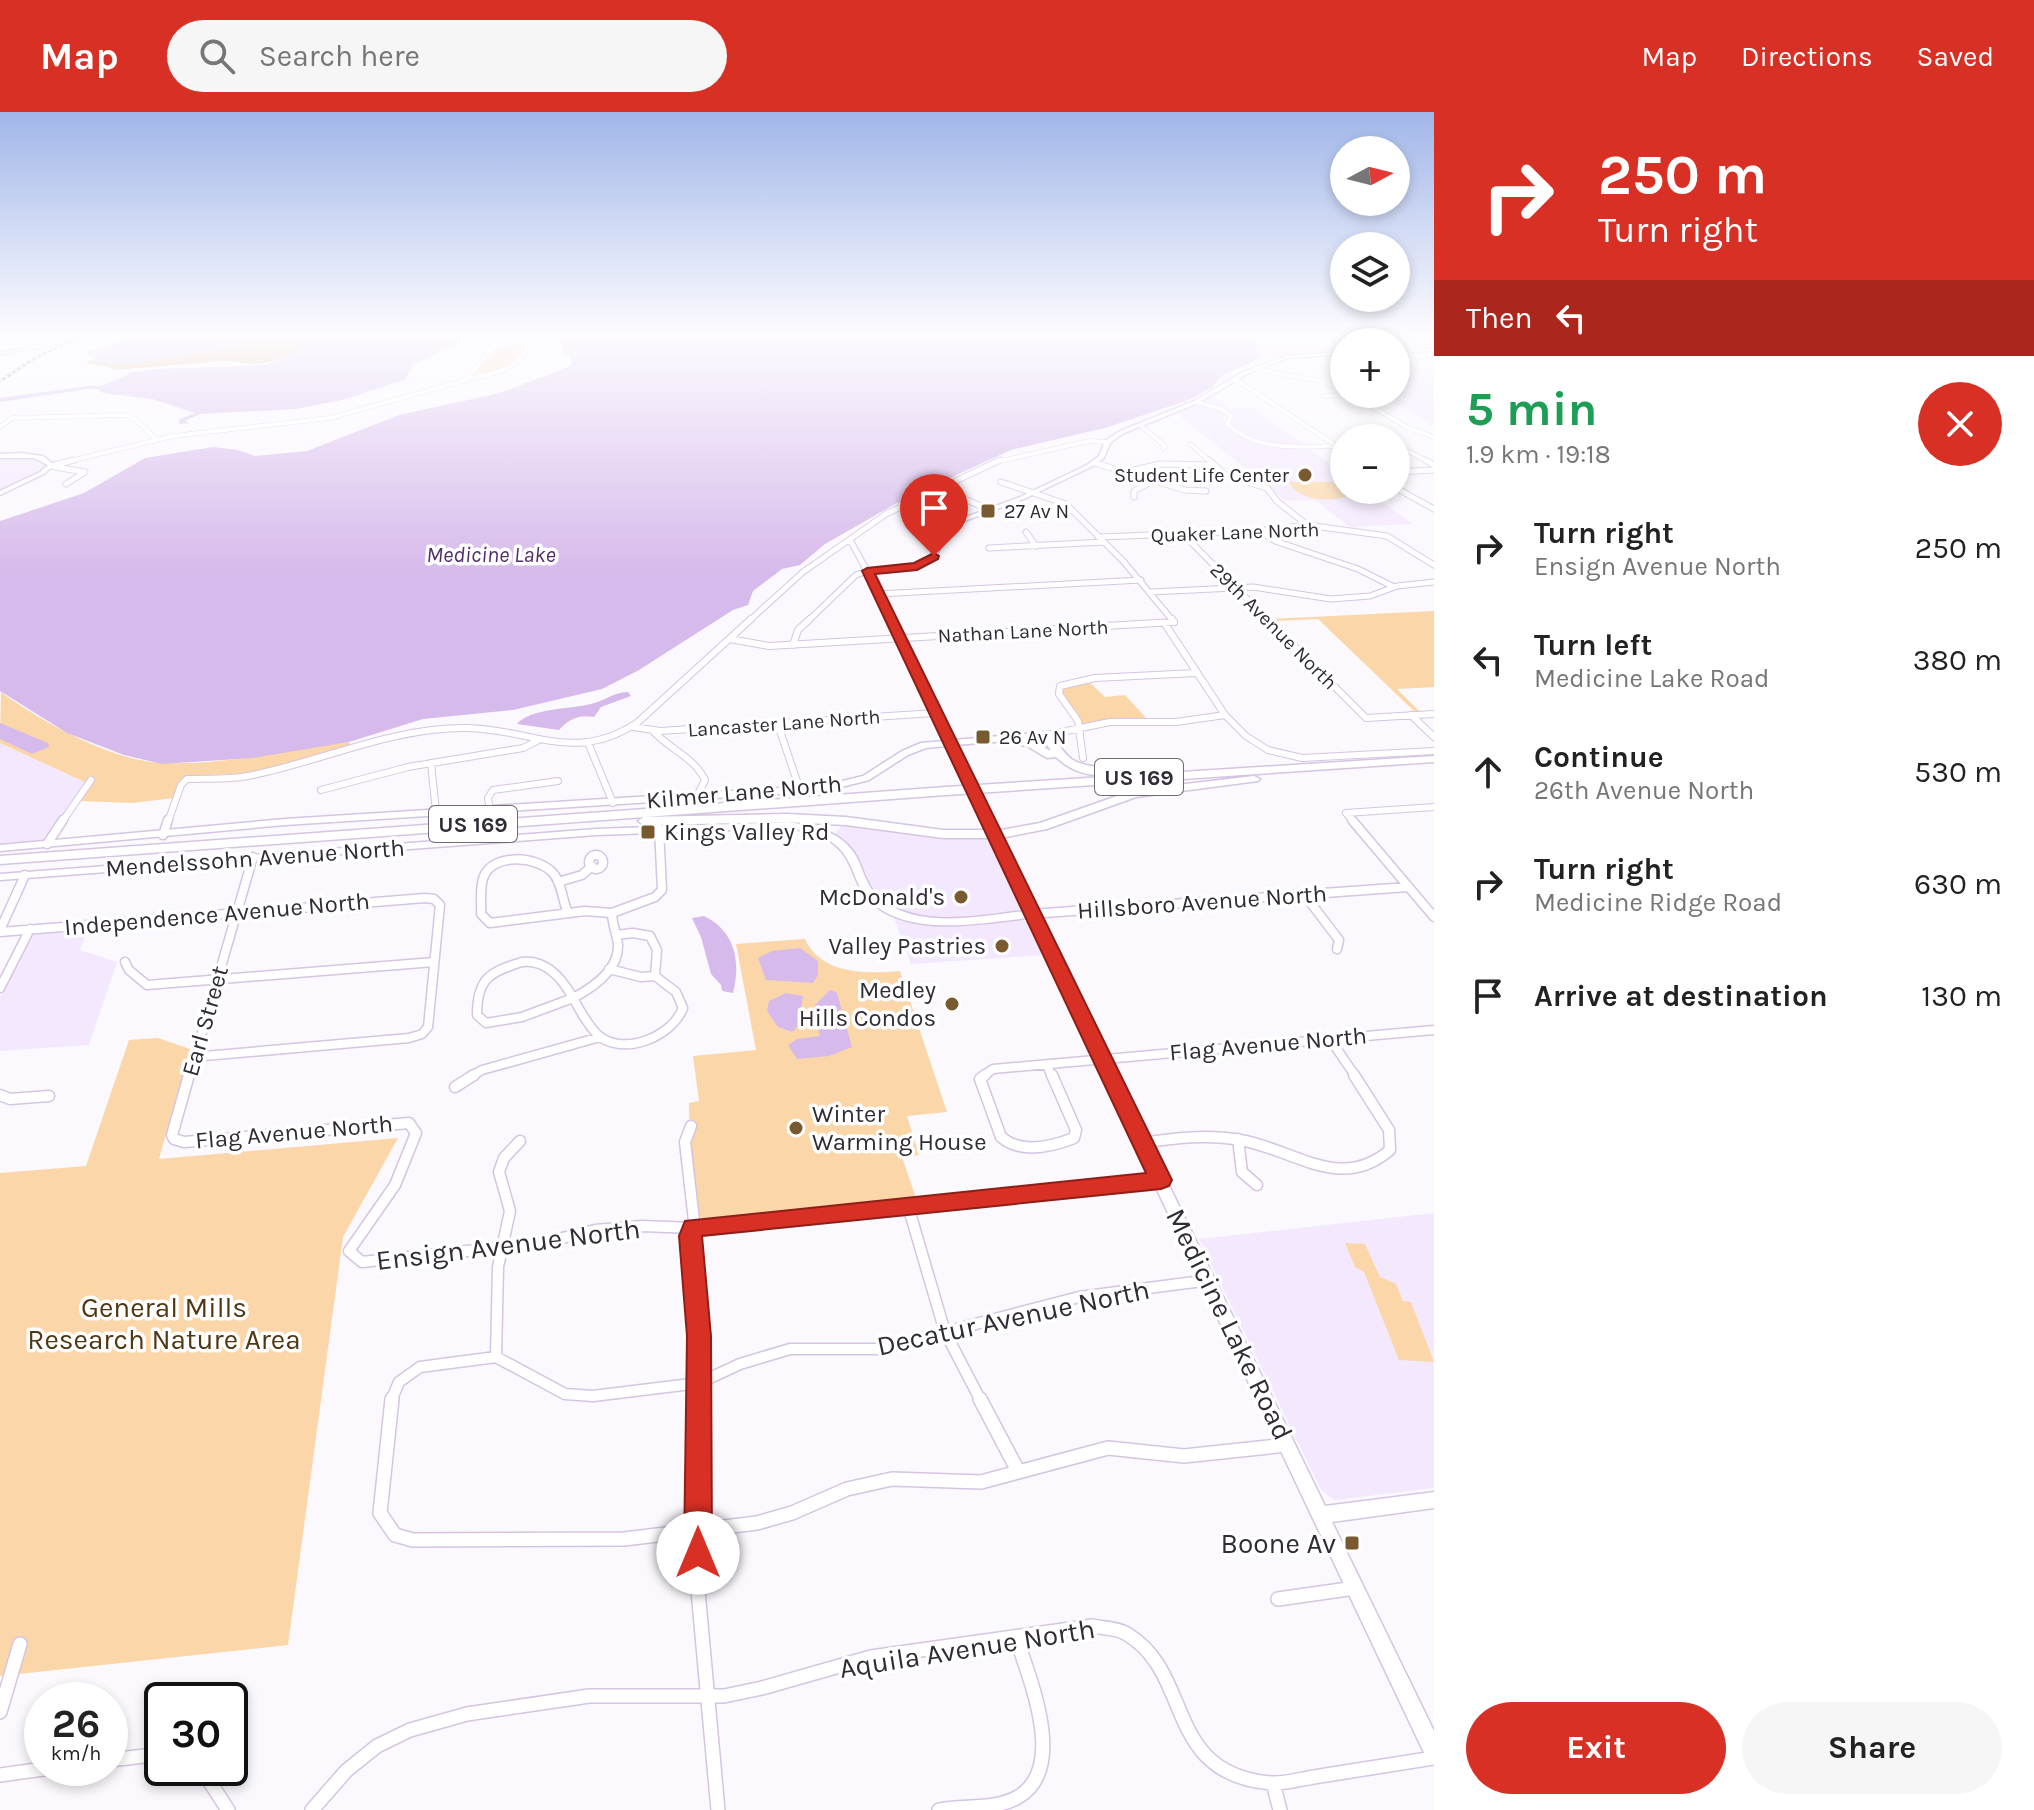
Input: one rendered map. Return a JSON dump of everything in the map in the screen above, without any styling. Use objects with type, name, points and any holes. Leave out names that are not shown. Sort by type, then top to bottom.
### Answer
[{"type":"highway","points":[[946,791],[1042,778],[1054,768],[1043,736]]},
{"type":"highway","points":[[1043,736],[1062,761],[1089,771],[1333,765]]},
{"type":"highway","points":[[994,739],[1030,743],[1051,756]]},
{"type":"highway","name":"US 169","points":[[0,863],[946,791],[1434,759]]},
{"type":"highway","name":"US 169","points":[[0,863],[575,822],[1434,767]]},
{"type":"highway","points":[[575,822],[787,818],[846,821],[943,834],[993,834],[1043,826],[1134,794],[1266,778]]},
{"type":"street","points":[[0,493],[51,466],[156,439],[337,415]]},
{"type":"street","points":[[163,835],[181,785],[191,778],[248,776],[372,741],[446,729],[483,729],[537,741],[589,745],[613,738],[633,727],[803,572],[901,505],[1005,458],[1089,441],[1107,442],[1120,433],[1164,415]]},
{"type":"street","points":[[1230,415],[1227,424],[1231,429],[1260,444],[1330,446]]},
{"type":"street","points":[[1288,415],[1330,444]]},
{"type":"street","points":[[1387,415],[1408,428],[1434,437]]},
{"type":"street","points":[[0,427],[10,419],[129,416],[156,439]]},
{"type":"street","points":[[1140,425],[1165,446],[1163,448]]},
{"type":"street","points":[[793,645],[798,630],[856,575],[924,563],[934,556],[943,536],[957,522],[1034,492],[1095,463],[1104,453],[1107,442]]},
{"type":"street","points":[[1190,444],[1227,476],[1267,488],[1277,501],[1307,525]]},
{"type":"street","points":[[1410,453],[1434,468]]},
{"type":"street","points":[[0,456],[39,457],[49,461],[51,466]]},
{"type":"street","points":[[1095,463],[1189,491],[1206,491]]},
{"type":"street","points":[[1125,472],[1160,464],[1213,465]]},
{"type":"street","points":[[51,466],[85,472],[66,484]]},
{"type":"street","points":[[1410,471],[1434,468]]},
{"type":"street","points":[[1134,497],[1134,491],[1154,481]]},
{"type":"street","points":[[1001,482],[1068,506],[1151,592],[1267,588],[1331,599],[1370,596],[1394,587],[1434,582]]},
{"type":"street","points":[[1410,496],[1434,509]]},
{"type":"street","points":[[965,499],[987,509]]},
{"type":"street","points":[[901,505],[957,522]]},
{"type":"street","name":"Quaker Lane North","points":[[1098,537],[1259,531],[1307,525],[1372,532],[1397,540],[1434,565]]},
{"type":"street","points":[[1259,531],[1275,541],[1358,569],[1394,587]]},
{"type":"street","points":[[1026,532],[1036,546]]},
{"type":"street","name":"29th Avenue North","points":[[1182,533],[1366,718],[1411,715]]},
{"type":"street","points":[[850,540],[867,571]]},
{"type":"street","points":[[989,548],[1104,542]]},
{"type":"street","name":"Medicine Lake Road","points":[[867,571],[1210,1280],[1434,1755]]},
{"type":"street","points":[[878,594],[1141,580]]},
{"type":"street","name":"Nathan Lane North","points":[[730,639],[760,646],[793,645],[1174,622],[1151,592]]},
{"type":"street","points":[[1165,624],[1225,715],[1246,736],[1268,750],[1286,756],[1310,758],[1434,751]]},
{"type":"street","points":[[1083,758],[1080,730],[1074,714],[1059,694],[1063,684],[1108,676],[1196,673]]},
{"type":"street","name":"Lancaster Lane North","points":[[633,727],[652,730],[935,713]]},
{"type":"street","points":[[1411,715],[1434,714]]},
{"type":"street","name":"Kilmer Lane North","points":[[0,848],[285,822],[800,790],[852,783],[878,772],[913,748],[948,742],[1043,736],[1115,722],[1176,722],[1225,715]]},
{"type":"street","points":[[1411,715],[1434,737]]},
{"type":"street","points":[[777,722],[800,790]]},
{"type":"street","points":[[652,730],[665,744],[702,769],[705,780],[696,798]]},
{"type":"street","points":[[958,762],[965,747],[994,739]]},
{"type":"street","points":[[321,790],[431,763],[523,748],[537,741]]},
{"type":"street","points":[[589,745],[613,803]]},
{"type":"street","points":[[431,763],[436,812]]},
{"type":"street","points":[[47,844],[91,780]]},
{"type":"street","points":[[490,811],[488,798],[493,790],[558,781]]},
{"type":"street","points":[[1434,815],[1430,807],[1346,813],[1434,917]]},
{"type":"street","name":"Mendelssohn Avenue North","points":[[0,877],[659,828],[777,825],[810,828],[830,836],[845,847],[862,886]]},
{"type":"street","points":[[568,913],[553,873],[539,864],[511,861],[493,865],[484,875],[481,914],[485,921],[500,924],[595,910],[612,913],[655,897],[662,890],[659,828]]},
{"type":"street","name":"Earl Street","points":[[174,1139],[173,1131],[193,1057],[253,857]]},
{"type":"street","points":[[558,882],[574,878],[592,866]]},
{"type":"street","points":[[0,931],[25,875]]},
{"type":"street","name":"Hillsboro Avenue North","points":[[862,886],[890,910],[926,920],[1408,887]]},
{"type":"street","points":[[1304,894],[1339,940],[1337,949]]},
{"type":"street","name":"Independence Avenue North","points":[[0,931],[434,899],[440,905],[434,962]]},
{"type":"street","points":[[609,969],[641,977],[655,976],[676,992],[682,1001],[681,1016],[676,1023],[641,1041],[616,1045],[600,1037],[571,998],[550,968],[535,961],[522,962],[490,974],[480,984],[477,1015],[482,1021],[492,1022],[571,998],[599,983],[618,949],[612,913]]},
{"type":"street","points":[[0,988],[30,929]]},
{"type":"street","points":[[616,935],[642,934],[655,941],[658,958],[655,976]]},
{"type":"street","points":[[125,962],[129,970],[147,985],[434,962],[428,1027],[422,1034],[409,1038],[193,1057]]},
{"type":"street","points":[[1430,1030],[1434,1042]]},
{"type":"street","name":"Flag Avenue North","points":[[1047,1065],[1076,1130],[1074,1138],[1014,1147],[1004,1141],[980,1079],[993,1069],[1430,1030]]},
{"type":"street","points":[[455,1087],[482,1070],[600,1037]]},
{"type":"street","points":[[1142,1143],[1198,1138],[1238,1139],[1346,1170],[1367,1167],[1390,1150],[1389,1130],[1330,1039]]},
{"type":"street","points":[[0,1095],[10,1099],[49,1096]]},
{"type":"street","name":"Flag Avenue North","points":[[174,1139],[184,1142],[402,1123],[413,1126],[414,1142],[395,1185],[353,1241]]},
{"type":"street","points":[[691,1126],[685,1142],[693,1228],[699,1383],[698,1591],[718,1810]]},
{"type":"street","points":[[1238,1139],[1242,1172],[1257,1185]]},
{"type":"street","points":[[520,1141],[504,1158],[499,1172],[510,1211],[498,1267],[496,1357],[430,1365],[405,1376],[394,1390],[380,1513],[388,1528],[403,1539],[624,1539],[774,1519],[847,1489],[877,1482],[925,1478],[981,1482],[1108,1448],[1184,1456],[1288,1445]]},
{"type":"street","name":"Ensign Avenue North","points":[[353,1241],[351,1255],[362,1262],[550,1242],[595,1230],[642,1226],[693,1228],[1161,1180]]},
{"type":"street","points":[[908,1206],[945,1332],[1018,1471]]},
{"type":"street","name":"Decatur Avenue North","points":[[496,1357],[551,1388],[578,1396],[699,1383],[740,1364],[790,1349],[880,1349],[1103,1292],[1210,1280]]},
{"type":"street","points":[[1321,1515],[1434,1500]]},
{"type":"street","points":[[1278,1599],[1355,1588]]},
{"type":"street","name":"Aquila Avenue North","points":[[312,1810],[337,1779],[360,1758],[387,1740],[421,1726],[550,1700],[613,1695],[707,1696],[770,1689],[841,1663],[871,1657],[1107,1626],[1133,1636],[1156,1661],[1184,1731],[1214,1764],[1234,1776],[1273,1783],[1434,1755]]},
{"type":"street","points":[[939,1810],[1018,1798],[1029,1790],[1039,1776],[1044,1746],[1016,1637]]},
{"type":"street","points":[[0,1712],[20,1644]]},
{"type":"street","points":[[0,1775],[24,1772]]},
{"type":"street","points":[[1273,1783],[1280,1810]]},
{"type":"street","points":[[213,1786],[228,1810]]},
{"type":"shaded area","points":[[1179,415],[1263,415],[1330,464],[1330,504],[1385,504],[1413,524],[1350,527],[1315,500],[1286,501]]},
{"type":"shaded area","points":[[1415,415],[1434,415],[1434,427]]},
{"type":"shaded area","points":[[0,457],[33,457],[49,464],[40,472],[0,491]]},
{"type":"shaded area","points":[[0,743],[86,783],[45,840],[0,845]]},
{"type":"shaded area","points":[[843,824],[984,837],[990,841],[1020,908],[1015,912],[933,919],[890,907],[865,885],[857,857],[834,835]]},
{"type":"shaded area","points":[[893,915],[907,920],[1023,920],[1029,924],[1045,955],[911,964]]},
{"type":"shaded area","points":[[89,927],[80,950],[117,962],[89,1045],[0,1051],[0,997],[30,936]]},
{"type":"shaded area","points":[[1434,1213],[1434,1488],[1335,1500],[1321,1490],[1199,1239]]},
{"type":"green space","points":[[1289,482],[1330,482],[1330,500],[1309,497],[1293,489]]},
{"type":"green space","points":[[1434,611],[1434,687],[1397,689],[1420,712],[1416,713],[1318,619],[1271,619]]},
{"type":"green space","points":[[1087,680],[1105,697],[1125,695],[1148,720],[1082,724],[1061,690]]},
{"type":"green space","points":[[1,692],[36,716],[79,738],[144,761],[211,762],[349,742],[351,746],[249,773],[189,776],[179,781],[174,798],[132,803],[81,801],[91,785],[0,743]]},
{"type":"green space","points":[[805,939],[812,951],[833,966],[860,972],[900,971],[947,1112],[907,1116],[919,1155],[902,1157],[916,1198],[706,1221],[699,1216],[690,1150],[689,1103],[699,1101],[693,1056],[756,1050],[736,944]]},
{"type":"green space","name":"General Mills Research Nature Area","points":[[158,1038],[190,1049],[159,1159],[398,1138],[343,1237],[288,1645],[0,1676],[0,1173],[86,1166],[129,1040]]},
{"type":"green space","points":[[1345,1243],[1365,1244],[1380,1277],[1396,1284],[1403,1301],[1411,1302],[1434,1362],[1399,1360],[1364,1272],[1355,1267]]},
{"type":"water","points":[[197,415],[185,421],[189,423],[179,424],[180,419]]},
{"type":"water","name":"Medicine Lake","points":[[398,415],[1143,415],[1105,428],[1011,450],[904,499],[825,544],[800,565],[782,569],[753,591],[748,605],[733,610],[639,670],[602,689],[513,710],[423,719],[349,742],[253,758],[162,764],[124,755],[67,733],[0,691],[0,521],[84,493],[145,458],[213,447],[255,456],[307,451]]},
{"type":"water","points":[[628,692],[631,696],[601,707],[594,717],[574,719],[559,730],[517,724],[541,712],[591,704]]},
{"type":"water","points":[[0,723],[48,743],[49,747],[32,754],[0,739]]},
{"type":"water","points":[[704,916],[723,930],[733,948],[736,970],[733,993],[722,991],[721,985],[711,974],[701,937],[692,918]]},
{"type":"water","points":[[800,948],[818,961],[818,975],[813,983],[766,980],[758,958],[772,951]]},
{"type":"water","points":[[830,990],[837,993],[852,1047],[829,1056],[797,1059],[788,1045],[797,1039],[820,1036],[814,1017],[815,1005]]},
{"type":"water","points":[[786,993],[803,996],[799,1025],[792,1032],[778,1027],[767,1011],[769,1001]]},
{"type":"place","name":"Student Life Center","points":[[1305,475]]},
{"type":"place","name":"27 Av N","points":[[988,511]]},
{"type":"place","name":"26 Av N","points":[[983,737]]},
{"type":"place","name":"Kings Valley Rd","points":[[648,832]]},
{"type":"place","name":"McDonald's","points":[[961,897]]},
{"type":"place","name":"Valley Pastries","points":[[1002,946]]},
{"type":"place","name":"Medley Hills Condos","points":[[952,1004]]},
{"type":"place","name":"Winter Warming House","points":[[796,1128]]},
{"type":"place","name":"Boone Av","points":[[1352,1543]]},
{"type":"route","points":[[698,1553],[699,1336],[691,1236],[693,1228],[1161,1180],[867,571],[917,566],[934,556]]}]
